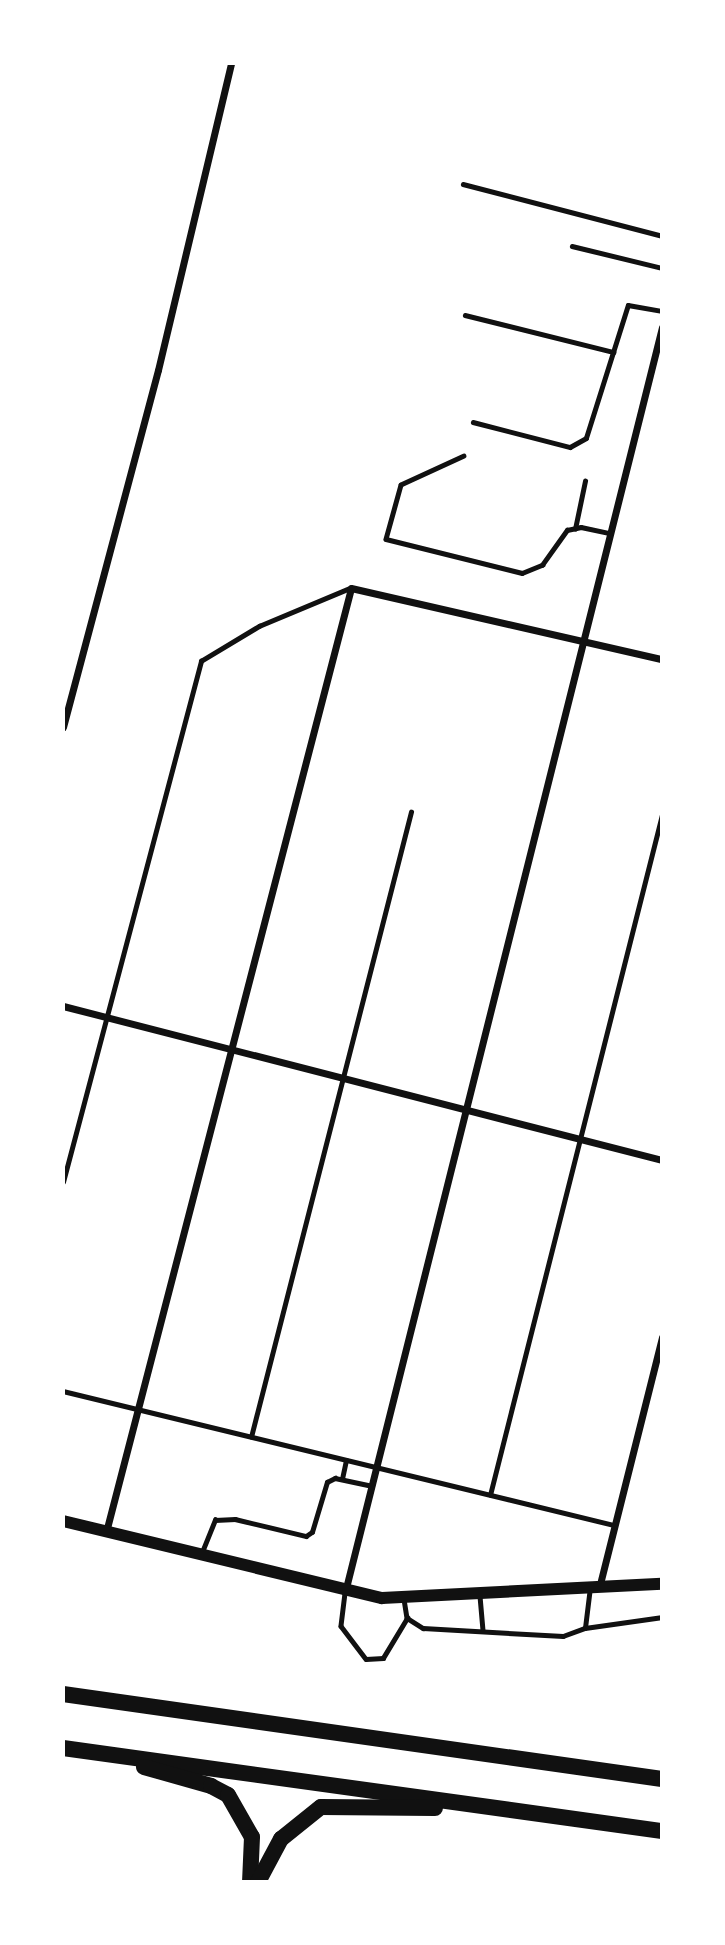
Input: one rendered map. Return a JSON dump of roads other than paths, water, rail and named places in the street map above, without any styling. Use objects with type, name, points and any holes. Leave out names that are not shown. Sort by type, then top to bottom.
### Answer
[{"type":"highway","points":[[63,1694],[662,1779]]},
{"type":"highway","points":[[69,1749],[662,1831]]},
{"type":"highway","points":[[69,1749],[186,1778],[228,1795],[251,1837],[250,1882]]},
{"type":"highway","points":[[258,1882],[281,1839],[321,1807],[376,1804],[563,1817]]},
{"type":"street","points":[[63,727],[158,370],[231,63]]},
{"type":"street","points":[[345,1592],[662,327]]},
{"type":"street","points":[[106,1532],[228,1050],[351,588],[662,659]]},
{"type":"street","points":[[63,1006],[662,1160]]},
{"type":"street","points":[[594,1589],[614,1525],[662,1337]]},
{"type":"street","points":[[63,1521],[345,1592],[404,1599],[662,1584]]},
{"type":"lane","points":[[463,184],[662,236]]},
{"type":"lane","points":[[572,246],[662,268]]},
{"type":"lane","points":[[473,422],[570,447],[586,438],[628,305],[662,311]]},
{"type":"lane","points":[[465,315],[614,352]]},
{"type":"lane","points":[[464,456],[401,485],[386,539],[522,573],[542,565],[567,530],[575,528],[610,533]]},
{"type":"lane","points":[[575,528],[585,481]]},
{"type":"lane","points":[[63,1182],[103,1017],[201,662],[259,626],[351,588]]},
{"type":"lane","points":[[251,1437],[411,812]]},
{"type":"lane","points":[[490,1495],[662,815]]},
{"type":"lane","points":[[63,1391],[614,1525]]},
{"type":"lane","points":[[342,1479],[346,1460]]},
{"type":"lane","points":[[201,1556],[210,1527],[224,1519],[306,1536],[312,1532],[322,1488],[327,1482],[342,1479],[372,1486]]},
{"type":"lane","points":[[585,1628],[594,1589]]},
{"type":"lane","points":[[345,1592],[341,1626],[366,1659],[383,1658],[407,1618],[404,1599]]},
{"type":"lane","points":[[480,1596],[483,1631]]},
{"type":"lane","points":[[407,1618],[423,1628],[564,1636],[585,1628],[662,1617]]}]
